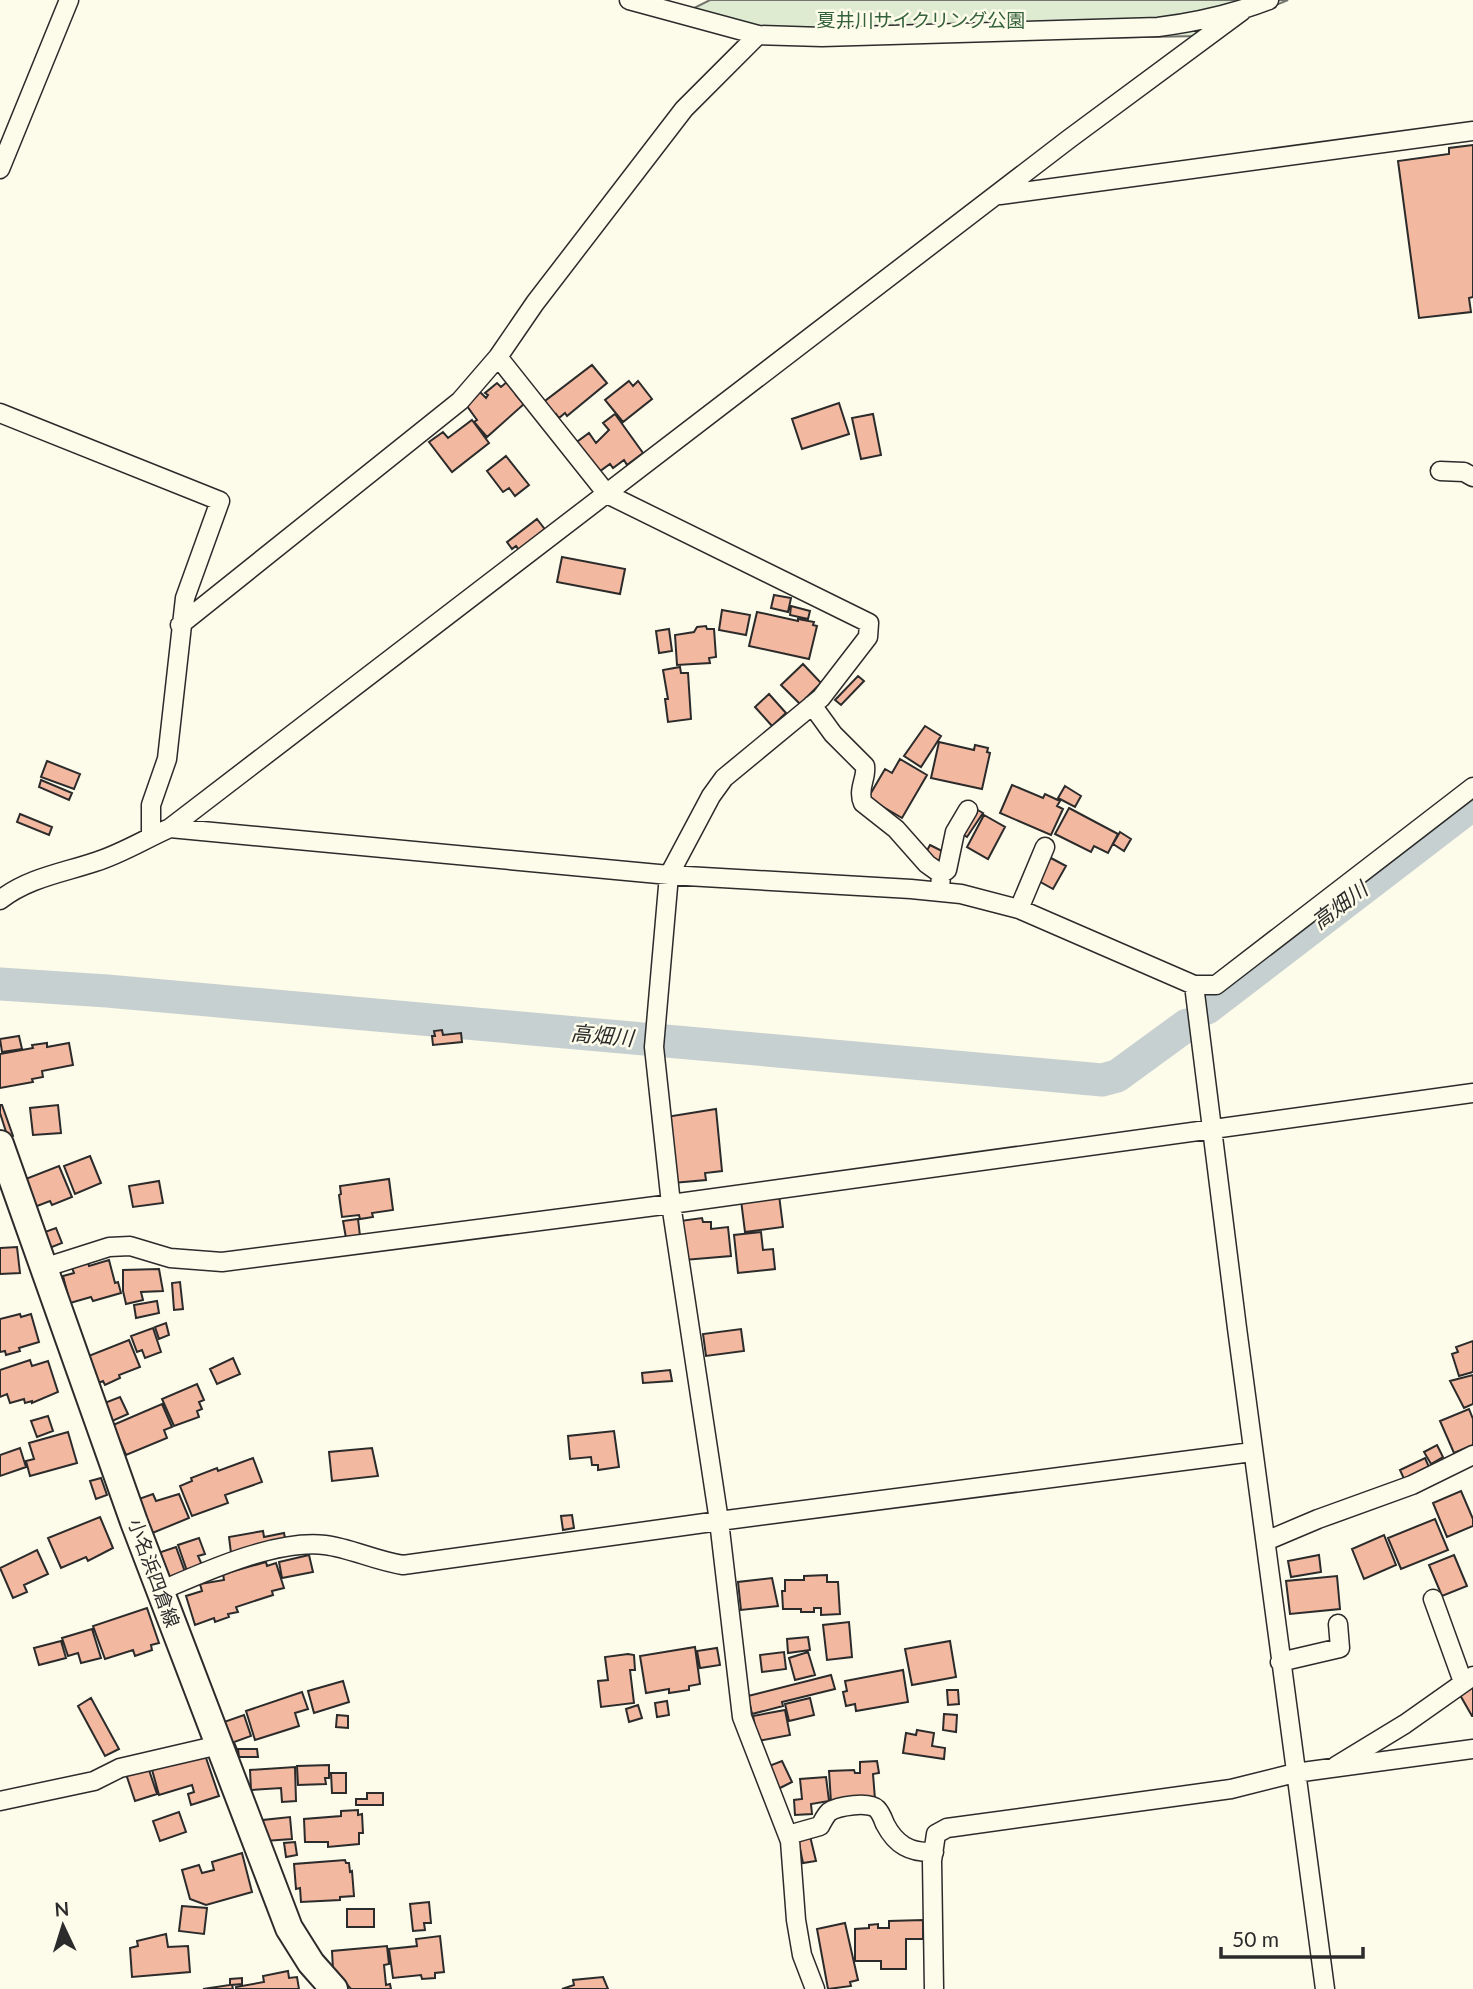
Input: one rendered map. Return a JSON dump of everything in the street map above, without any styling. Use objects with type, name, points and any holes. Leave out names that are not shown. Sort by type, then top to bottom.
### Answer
[{"type":"main road","name":"小名浜四倉線","points":[[0,1144],[160,1591],[289,1928],[311,1963],[334,1989]]},
{"type":"street","points":[[0,169],[69,0]]},
{"type":"street","points":[[629,0],[758,35],[822,37],[1158,27],[1195,22],[1269,0]]},
{"type":"street","points":[[0,900],[45,875],[96,862],[170,828],[1242,10]]},
{"type":"street","points":[[180,625],[460,401],[498,357],[534,303],[684,108],[758,35]]},
{"type":"street","points":[[997,195],[1473,131]]},
{"type":"street","points":[[498,357],[607,494],[869,623],[869,637],[821,698],[724,778],[711,796],[669,875],[654,1040],[671,1204],[719,1521],[742,1717],[788,1835],[793,1854],[796,1920],[802,1955],[815,1989]]},
{"type":"street","points":[[0,413],[220,501],[184,598],[167,759],[151,806],[151,836]]},
{"type":"street","points":[[1440,471],[1454,470],[1473,477]]},
{"type":"street","points":[[811,705],[833,734],[867,769],[860,791],[863,803],[896,829],[941,883]]},
{"type":"street","points":[[170,828],[669,875],[941,883],[1019,909],[1195,985],[1216,985],[1473,787]]},
{"type":"street","points":[[941,883],[947,870],[955,832],[968,810]]},
{"type":"street","points":[[1019,909],[1045,847]]},
{"type":"street","points":[[1195,985],[1252,1452],[1325,1989]]},
{"type":"street","points":[[43,1268],[109,1247],[130,1246],[170,1258],[222,1262],[671,1204],[1473,1093]]},
{"type":"street","points":[[160,1591],[221,1564],[293,1546],[325,1545],[403,1565],[1252,1452]]},
{"type":"street","points":[[1266,1541],[1412,1485],[1473,1455]]},
{"type":"street","points":[[1334,1768],[1405,1724],[1468,1679],[1433,1599]]},
{"type":"street","points":[[1280,1662],[1340,1648],[1338,1623]]},
{"type":"street","points":[[0,1801],[94,1781],[120,1768],[219,1745]]},
{"type":"street","points":[[933,1989],[934,1852],[936,1834],[947,1828],[1231,1789],[1295,1773],[1473,1749]]},
{"type":"street","points":[[788,1835],[820,1826],[825,1816],[837,1808],[867,1805],[878,1811],[899,1844],[919,1853],[934,1852]]},
{"type":"green space","name":"夏井川サイクリング公園","points":[[710,0],[1288,0],[1202,36],[816,43],[680,15]]},
{"type":"building","points":[[1473,145],[1473,297],[1469,298],[1471,312],[1419,318],[1398,161],[1449,154],[1449,148]]},
{"type":"building","points":[[592,365],[607,383],[567,416],[565,413],[559,418],[556,414],[552,418],[541,404]]},
{"type":"building","points":[[508,381],[519,392],[516,395],[524,404],[487,437],[474,422],[477,420],[467,406],[480,392],[486,398],[488,395],[485,393],[497,383],[501,387]]},
{"type":"building","points":[[629,381],[633,386],[638,381],[652,399],[623,422],[605,400]]},
{"type":"building","points":[[839,403],[849,434],[802,449],[792,419]]},
{"type":"building","points":[[615,414],[643,453],[627,465],[624,460],[613,468],[610,464],[596,474],[574,444],[589,433],[596,443],[609,430],[603,423]]},
{"type":"building","points":[[873,414],[881,455],[861,459],[852,418]]},
{"type":"building","points":[[472,420],[489,443],[452,472],[429,442],[443,432],[448,438]]},
{"type":"building","points":[[506,456],[529,485],[515,496],[509,488],[503,492],[487,471]]},
{"type":"building","points":[[537,519],[547,532],[521,553],[516,546],[512,549],[507,542]]},
{"type":"building","points":[[562,557],[625,569],[620,594],[557,582]]},
{"type":"building","points":[[774,595],[791,598],[788,612],[771,608]]},
{"type":"building","points":[[791,606],[810,611],[808,619],[790,615]]},
{"type":"building","points":[[722,610],[750,615],[746,635],[719,630]]},
{"type":"building","points":[[757,612],[814,622],[813,625],[817,626],[809,659],[749,646]]},
{"type":"building","points":[[706,626],[707,629],[714,629],[716,657],[709,658],[710,663],[677,665],[675,635],[694,632],[697,627]]},
{"type":"building","points":[[669,629],[672,651],[659,653],[656,631]]},
{"type":"building","points":[[803,664],[821,683],[800,704],[781,685]]},
{"type":"building","points":[[680,667],[681,673],[688,673],[691,719],[668,722],[665,699],[668,699],[663,670]]},
{"type":"building","points":[[858,676],[864,681],[841,705],[835,700]]},
{"type":"building","points":[[769,694],[786,713],[772,726],[755,707]]},
{"type":"building","points":[[925,726],[941,736],[921,767],[904,756]]},
{"type":"building","points":[[939,742],[974,750],[975,745],[988,748],[987,752],[990,753],[982,789],[931,778]]},
{"type":"building","points":[[900,759],[927,775],[902,818],[868,798],[885,769],[892,773]]},
{"type":"building","points":[[47,761],[80,774],[74,789],[41,777]]},
{"type":"building","points":[[41,780],[72,793],[69,800],[39,787]]},
{"type":"building","points":[[1012,785],[1043,798],[1045,794],[1060,801],[1057,806],[1063,809],[1051,835],[1000,813]]},
{"type":"building","points":[[1065,786],[1081,796],[1075,807],[1058,798]]},
{"type":"building","points":[[974,808],[983,813],[967,837],[959,832]]},
{"type":"building","points":[[1069,808],[1118,834],[1108,853],[1094,846],[1091,852],[1055,834]]},
{"type":"building","points":[[20,814],[52,827],[49,835],[17,822]]},
{"type":"building","points":[[984,815],[1005,827],[988,859],[967,847]]},
{"type":"building","points":[[1120,832],[1131,839],[1124,851],[1113,844]]},
{"type":"building","points":[[930,845],[944,852],[939,864],[924,856]]},
{"type":"building","points":[[1049,857],[1066,866],[1053,889],[1037,880]]},
{"type":"building","points":[[442,1030],[443,1035],[461,1033],[462,1042],[433,1045],[434,1031]]},
{"type":"building","points":[[19,1036],[22,1049],[2,1052],[0,1039]]},
{"type":"building","points":[[47,1043],[47,1047],[69,1043],[73,1065],[42,1071],[43,1077],[32,1079],[33,1082],[0,1088],[0,1054]]},
{"type":"building","points":[[0,1105],[13,1136],[8,1138],[0,1113]]},
{"type":"building","points":[[58,1105],[61,1133],[33,1135],[30,1108]]},
{"type":"building","points":[[716,1109],[722,1171],[705,1173],[706,1180],[673,1183],[666,1117]]},
{"type":"building","points":[[90,1156],[101,1183],[75,1194],[64,1166]]},
{"type":"building","points":[[59,1166],[72,1197],[52,1205],[50,1201],[32,1208],[23,1180]]},
{"type":"building","points":[[389,1179],[393,1210],[372,1213],[373,1217],[360,1219],[359,1215],[342,1217],[340,1186]]},
{"type":"building","points":[[159,1181],[163,1203],[133,1207],[129,1186]]},
{"type":"building","points":[[779,1195],[783,1227],[745,1232],[741,1200]]},
{"type":"building","points":[[702,1218],[703,1222],[711,1222],[711,1229],[728,1227],[731,1256],[684,1260],[680,1221]]},
{"type":"building","points":[[358,1219],[360,1236],[346,1238],[343,1221]]},
{"type":"building","points":[[56,1228],[62,1243],[47,1249],[42,1233]]},
{"type":"building","points":[[761,1232],[763,1250],[773,1249],[775,1269],[738,1273],[734,1235]]},
{"type":"building","points":[[17,1247],[20,1273],[0,1274],[0,1248]]},
{"type":"building","points":[[109,1260],[115,1283],[118,1282],[121,1293],[93,1301],[91,1297],[70,1303],[63,1276],[74,1273],[72,1268]]},
{"type":"building","points":[[159,1269],[163,1291],[141,1292],[143,1300],[126,1304],[123,1270]]},
{"type":"building","points":[[180,1282],[183,1309],[174,1310],[172,1283]]},
{"type":"building","points":[[157,1301],[159,1313],[136,1318],[134,1305]]},
{"type":"building","points":[[20,1314],[21,1317],[31,1314],[39,1342],[6,1355],[5,1351],[0,1352],[0,1319]]},
{"type":"building","points":[[166,1323],[169,1335],[159,1339],[155,1327]]},
{"type":"building","points":[[153,1328],[161,1352],[145,1358],[142,1350],[137,1352],[131,1336]]},
{"type":"building","points":[[741,1329],[744,1351],[706,1356],[703,1334]]},
{"type":"building","points":[[129,1340],[140,1367],[119,1375],[120,1378],[105,1385],[103,1381],[96,1384],[86,1357]]},
{"type":"building","points":[[1473,1341],[1473,1372],[1459,1376],[1452,1354],[1458,1352],[1456,1347]]},
{"type":"building","points":[[233,1358],[240,1374],[217,1384],[210,1369]]},
{"type":"building","points":[[30,1360],[32,1366],[48,1361],[58,1392],[32,1403],[25,1403],[24,1399],[10,1403],[7,1394],[0,1397],[0,1370]]},
{"type":"building","points":[[670,1370],[672,1381],[643,1383],[642,1373]]},
{"type":"building","points":[[1473,1375],[1473,1404],[1464,1408],[1450,1381]]},
{"type":"building","points":[[197,1384],[204,1400],[199,1402],[202,1409],[197,1411],[199,1417],[174,1426],[162,1399]]},
{"type":"building","points":[[120,1397],[128,1414],[110,1422],[102,1404]]},
{"type":"building","points":[[162,1404],[172,1427],[164,1430],[167,1438],[126,1455],[113,1425]]},
{"type":"building","points":[[1469,1409],[1473,1419],[1473,1445],[1454,1453],[1440,1421]]},
{"type":"building","points":[[48,1416],[53,1431],[37,1437],[31,1421]]},
{"type":"building","points":[[614,1431],[619,1467],[598,1470],[598,1465],[592,1465],[591,1457],[570,1459],[568,1436]]},
{"type":"building","points":[[68,1432],[77,1463],[30,1476],[26,1461],[34,1459],[29,1443]]},
{"type":"building","points":[[1437,1445],[1443,1457],[1431,1464],[1424,1452]]},
{"type":"building","points":[[20,1448],[26,1467],[0,1476],[0,1455]]},
{"type":"building","points":[[372,1448],[378,1476],[332,1481],[329,1452]]},
{"type":"building","points":[[253,1458],[262,1482],[225,1495],[228,1503],[192,1516],[180,1486],[192,1481],[191,1478],[217,1468],[218,1471]]},
{"type":"building","points":[[1425,1458],[1429,1467],[1404,1479],[1400,1470]]},
{"type":"building","points":[[101,1478],[107,1495],[96,1499],[90,1481]]},
{"type":"building","points":[[1461,1491],[1473,1519],[1473,1526],[1447,1537],[1433,1503]]},
{"type":"building","points":[[153,1494],[156,1501],[179,1494],[189,1518],[150,1534],[136,1500]]},
{"type":"building","points":[[572,1515],[574,1528],[563,1530],[561,1516]]},
{"type":"building","points":[[100,1517],[113,1548],[88,1561],[86,1557],[61,1568],[48,1538]]},
{"type":"building","points":[[1435,1519],[1448,1550],[1401,1569],[1388,1538]]},
{"type":"building","points":[[263,1531],[264,1537],[284,1533],[286,1543],[231,1553],[229,1537]]},
{"type":"building","points":[[1384,1535],[1396,1565],[1364,1579],[1352,1549]]},
{"type":"building","points":[[199,1538],[205,1554],[198,1556],[202,1565],[187,1571],[178,1545]]},
{"type":"building","points":[[176,1547],[185,1572],[165,1579],[155,1554]]},
{"type":"building","points":[[37,1550],[48,1574],[24,1585],[27,1592],[13,1598],[0,1568]]},
{"type":"building","points":[[309,1555],[313,1572],[282,1578],[279,1562]]},
{"type":"building","points":[[1319,1555],[1321,1572],[1291,1577],[1288,1561]]},
{"type":"building","points":[[1454,1555],[1467,1586],[1442,1596],[1429,1565]]},
{"type":"building","points":[[266,1562],[267,1566],[276,1563],[284,1588],[272,1591],[273,1595],[236,1607],[238,1612],[228,1614],[229,1617],[215,1622],[214,1618],[195,1625],[186,1596],[202,1591],[200,1584],[224,1580],[223,1574]]},
{"type":"building","points":[[827,1575],[827,1582],[838,1582],[840,1614],[821,1615],[821,1608],[814,1608],[814,1612],[783,1609],[782,1591],[785,1591],[785,1580],[804,1580],[804,1576]]},
{"type":"building","points":[[1337,1576],[1340,1609],[1290,1614],[1286,1581]]},
{"type":"building","points":[[772,1578],[778,1606],[741,1610],[738,1582]]},
{"type":"building","points":[[147,1608],[159,1643],[151,1645],[152,1650],[135,1656],[133,1650],[105,1659],[93,1626]]},
{"type":"building","points":[[849,1622],[852,1657],[827,1660],[823,1625]]},
{"type":"building","points":[[92,1629],[101,1658],[81,1663],[78,1653],[68,1656],[62,1638]]},
{"type":"building","points":[[808,1637],[810,1650],[788,1653],[787,1639]]},
{"type":"building","points":[[61,1641],[66,1658],[39,1665],[34,1648]]},
{"type":"building","points":[[950,1641],[956,1677],[912,1685],[905,1649]]},
{"type":"building","points":[[695,1647],[700,1684],[689,1686],[689,1690],[669,1693],[669,1689],[646,1693],[640,1656]]},
{"type":"building","points":[[717,1648],[720,1665],[700,1668],[697,1651]]},
{"type":"building","points":[[784,1652],[786,1669],[762,1672],[760,1655]]},
{"type":"building","points":[[808,1652],[815,1675],[795,1680],[789,1658]]},
{"type":"building","points":[[634,1655],[635,1670],[630,1670],[634,1703],[601,1707],[598,1681],[608,1680],[605,1657]]},
{"type":"building","points":[[903,1670],[908,1702],[856,1711],[855,1704],[846,1706],[843,1692],[847,1691],[845,1681]]},
{"type":"building","points":[[831,1675],[835,1689],[782,1702],[783,1706],[752,1714],[748,1696]]},
{"type":"building","points":[[343,1681],[349,1702],[314,1713],[308,1691]]},
{"type":"building","points":[[1473,1687],[1473,1716],[1472,1716],[1460,1695]]},
{"type":"building","points":[[947,1690],[958,1690],[959,1704],[948,1705]]},
{"type":"building","points":[[302,1692],[308,1709],[295,1713],[299,1726],[255,1740],[246,1711]]},
{"type":"building","points":[[91,1698],[119,1749],[105,1756],[78,1706]]},
{"type":"building","points":[[810,1698],[814,1715],[789,1721],[785,1704]]},
{"type":"building","points":[[667,1701],[669,1715],[657,1717],[655,1703]]},
{"type":"building","points":[[638,1705],[642,1718],[629,1722],[626,1709]]},
{"type":"building","points":[[785,1710],[790,1735],[758,1741],[753,1716]]},
{"type":"building","points":[[944,1714],[957,1715],[956,1732],[943,1730]]},
{"type":"building","points":[[244,1715],[251,1736],[234,1742],[238,1752],[231,1754],[221,1723]]},
{"type":"building","points":[[337,1715],[348,1716],[348,1728],[336,1727]]},
{"type":"building","points":[[917,1730],[934,1733],[932,1746],[945,1748],[944,1759],[903,1753],[906,1733],[916,1735]]},
{"type":"building","points":[[238,1749],[257,1749],[258,1757],[239,1757]]},
{"type":"building","points":[[205,1755],[219,1796],[191,1805],[188,1794],[194,1792],[192,1785],[159,1795],[151,1766]]},
{"type":"building","points":[[782,1761],[792,1782],[778,1789],[769,1766]]},
{"type":"building","points":[[877,1761],[879,1773],[873,1774],[875,1799],[831,1802],[829,1771],[854,1770],[855,1773],[860,1773],[860,1762]]},
{"type":"building","points":[[329,1765],[326,1784],[298,1785],[297,1766]]},
{"type":"building","points":[[148,1767],[157,1794],[135,1801],[126,1774]]},
{"type":"building","points":[[295,1767],[296,1801],[282,1802],[281,1788],[251,1790],[250,1770]]},
{"type":"building","points":[[331,1773],[346,1773],[346,1793],[332,1793]]},
{"type":"building","points":[[826,1777],[829,1801],[811,1804],[812,1814],[795,1815],[794,1800],[802,1799],[800,1779]]},
{"type":"building","points":[[367,1793],[383,1793],[383,1805],[356,1805],[356,1799],[367,1799]]},
{"type":"building","points":[[358,1810],[358,1815],[362,1814],[363,1833],[359,1833],[359,1844],[328,1847],[328,1842],[305,1842],[304,1819],[341,1816],[341,1811]]},
{"type":"building","points":[[179,1812],[186,1832],[160,1841],[153,1821]]},
{"type":"building","points":[[290,1817],[292,1839],[265,1841],[263,1820]]},
{"type":"building","points":[[810,1836],[816,1861],[803,1863],[798,1839]]},
{"type":"building","points":[[295,1842],[297,1855],[286,1857],[284,1843]]},
{"type":"building","points":[[242,1853],[252,1892],[206,1905],[190,1899],[182,1870],[199,1865],[202,1873],[214,1870],[212,1862]]},
{"type":"building","points":[[345,1860],[349,1863],[350,1872],[352,1871],[354,1896],[340,1897],[340,1900],[301,1902],[300,1888],[296,1889],[294,1864]]},
{"type":"building","points":[[429,1902],[431,1923],[424,1923],[425,1930],[413,1931],[410,1904]]},
{"type":"building","points":[[182,1906],[207,1908],[204,1934],[179,1931]]},
{"type":"building","points":[[347,1909],[374,1909],[374,1927],[347,1927]]},
{"type":"building","points":[[923,1920],[923,1939],[906,1939],[906,1969],[881,1969],[881,1961],[855,1961],[855,1929],[878,1924],[878,1928],[889,1928],[889,1921]]},
{"type":"building","points":[[845,1923],[858,1980],[850,1982],[851,1986],[828,1989],[817,1929]]},
{"type":"building","points":[[166,1934],[168,1947],[188,1946],[190,1972],[132,1977],[130,1948],[138,1946],[137,1941]]},
{"type":"building","points":[[440,1936],[444,1972],[435,1973],[435,1978],[422,1979],[421,1975],[393,1978],[389,1949],[417,1946],[416,1939]]},
{"type":"building","points":[[387,1946],[389,1964],[384,1965],[386,1985],[390,1984],[391,1989],[351,1989],[333,1969],[332,1951]]},
{"type":"building","points":[[288,1971],[289,1978],[297,1977],[299,1989],[236,1989],[264,1982],[263,1976]]},
{"type":"building","points":[[603,1977],[608,1989],[562,1989],[574,1985],[573,1980]]},
{"type":"building","points":[[242,1978],[242,1984],[232,1985],[233,1989],[203,1989],[230,1985],[230,1979]]},
{"type":"waterway","name":"高畑川","points":[[1207,1008],[1473,804]]},
{"type":"waterway","name":"高畑川","points":[[0,984],[107,991],[1102,1080],[1117,1076],[1187,1025]]}]
